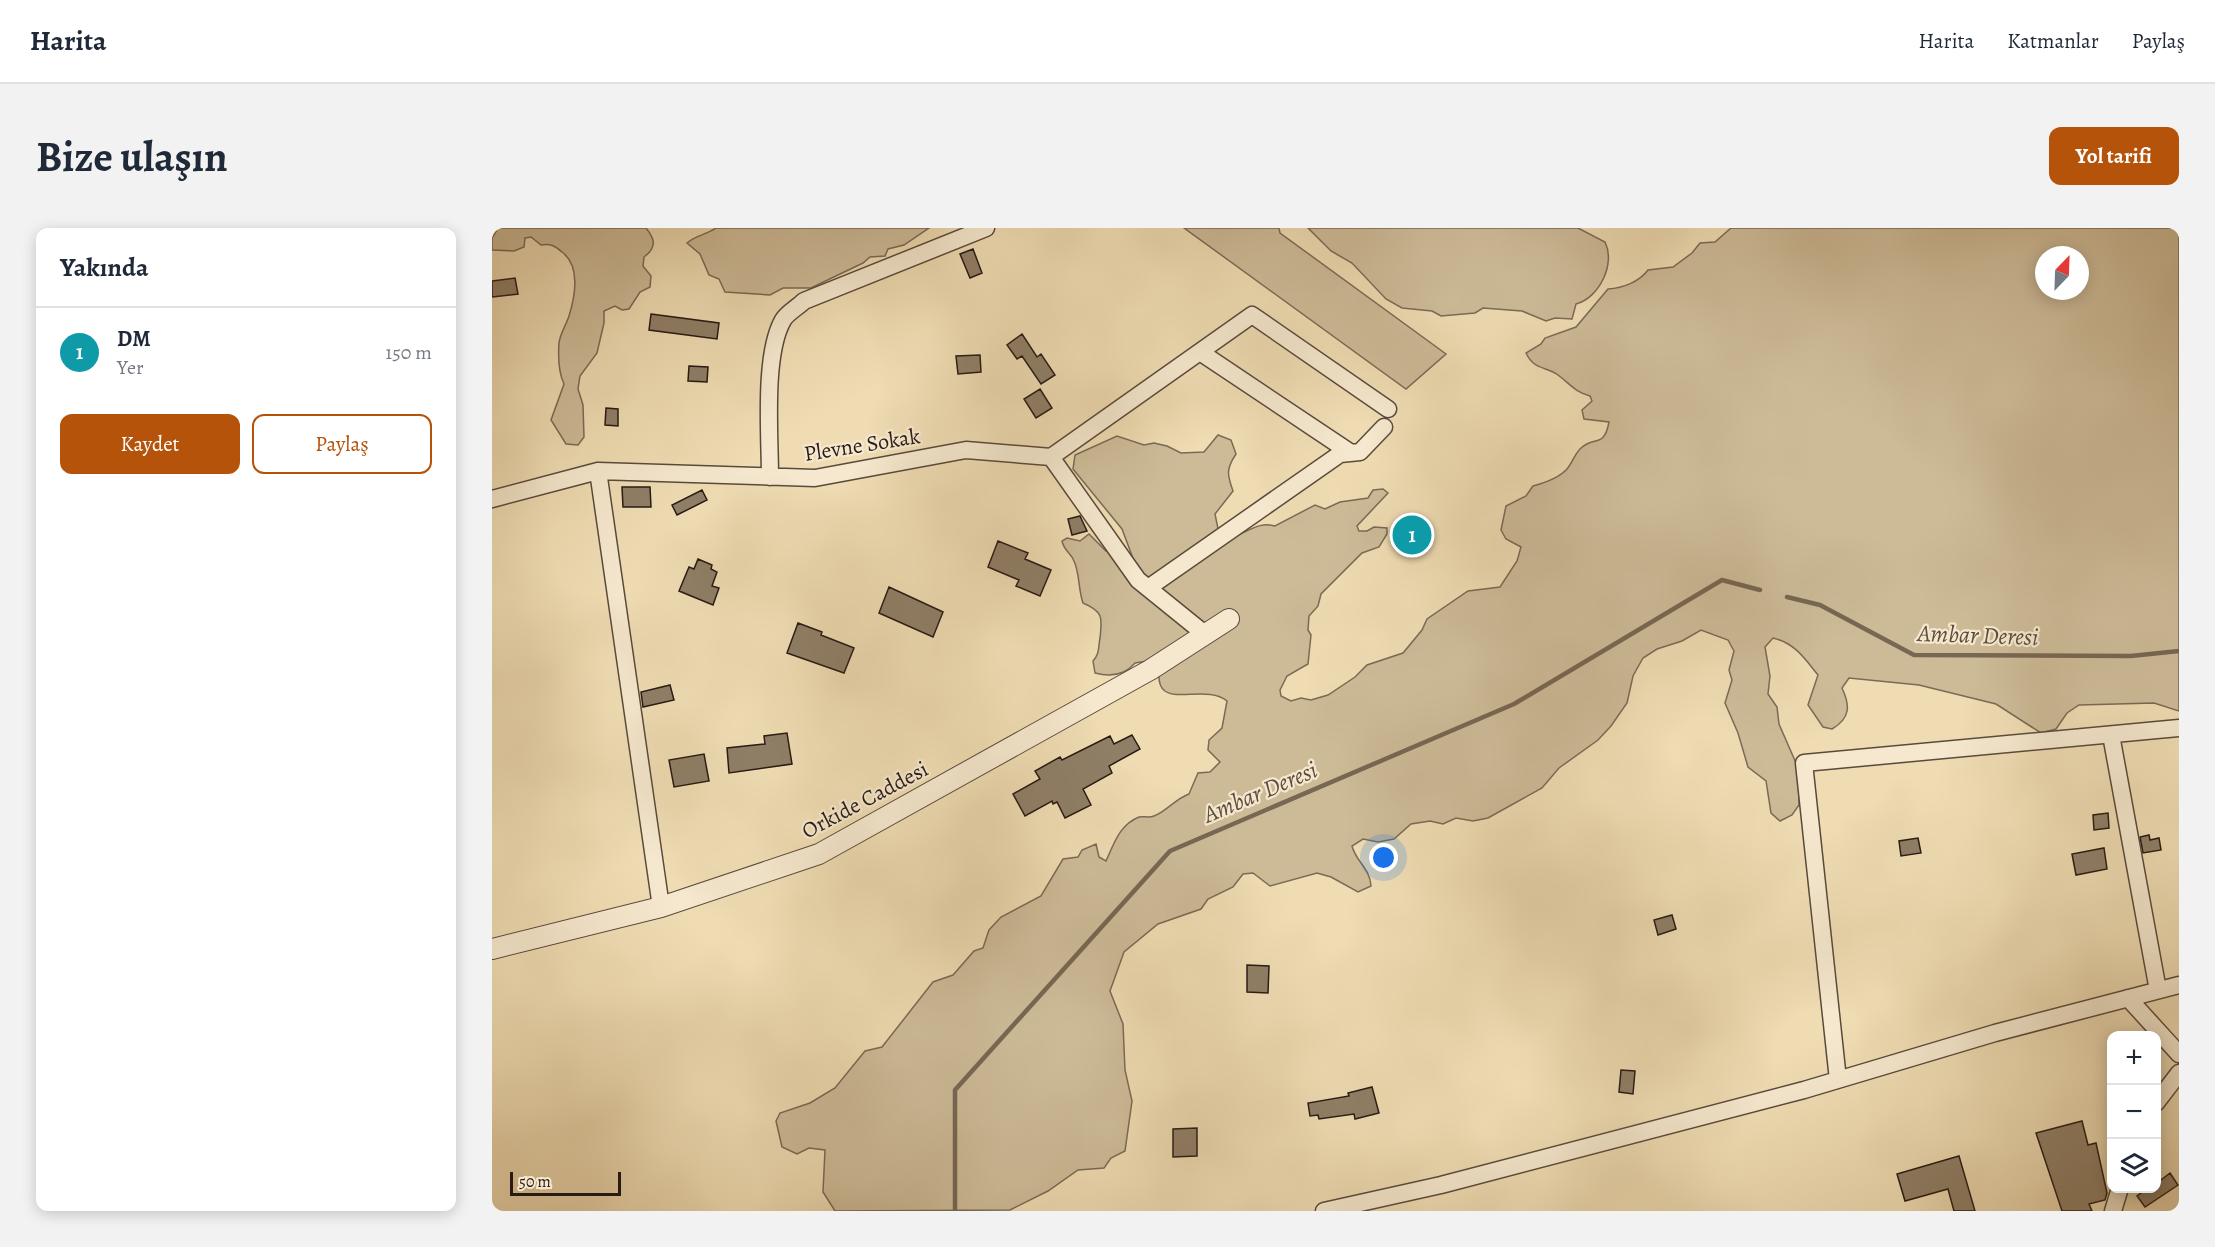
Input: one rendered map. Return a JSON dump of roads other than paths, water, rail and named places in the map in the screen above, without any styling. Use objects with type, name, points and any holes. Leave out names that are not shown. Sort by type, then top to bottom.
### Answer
[{"type":"street","points":[[770,477],[770,384],[774,351],[783,319],[804,301],[986,228]]},
{"type":"street","points":[[1206,635],[1138,580],[1051,457],[1252,315],[1388,409]]},
{"type":"street","points":[[1200,352],[1352,453]]},
{"type":"street","points":[[1148,588],[1340,454],[1360,452],[1384,427]]},
{"type":"street","name":"Plevne Sokak","points":[[492,499],[598,471],[814,478],[966,450],[1051,457]]},
{"type":"street","points":[[598,471],[661,907]]},
{"type":"street","name":"Orkide Caddesi","points":[[492,949],[661,907],[819,854],[1150,670],[1229,620]]},
{"type":"street","points":[[1838,1080],[1804,763],[2179,728]]},
{"type":"street","points":[[2111,735],[2157,985]]},
{"type":"street","points":[[1324,1211],[1442,1185],[1838,1080],[1995,1033],[2179,985]]},
{"type":"street","points":[[2128,998],[2179,1054]]},
{"type":"street","points":[[2161,1098],[2179,1073]]},
{"type":"street","points":[[2113,1211],[2118,1193]]},
{"type":"waterway","name":"Ambar Deresi","points":[[955,1211],[955,1090],[1170,851],[1514,704],[1722,580],[1760,590]]},
{"type":"waterway","name":"Ambar Deresi","points":[[1787,597],[1820,605],[1914,655],[2131,656],[2179,651]]},
{"type":"place","name":"DM","points":[[1412,535]]}]
